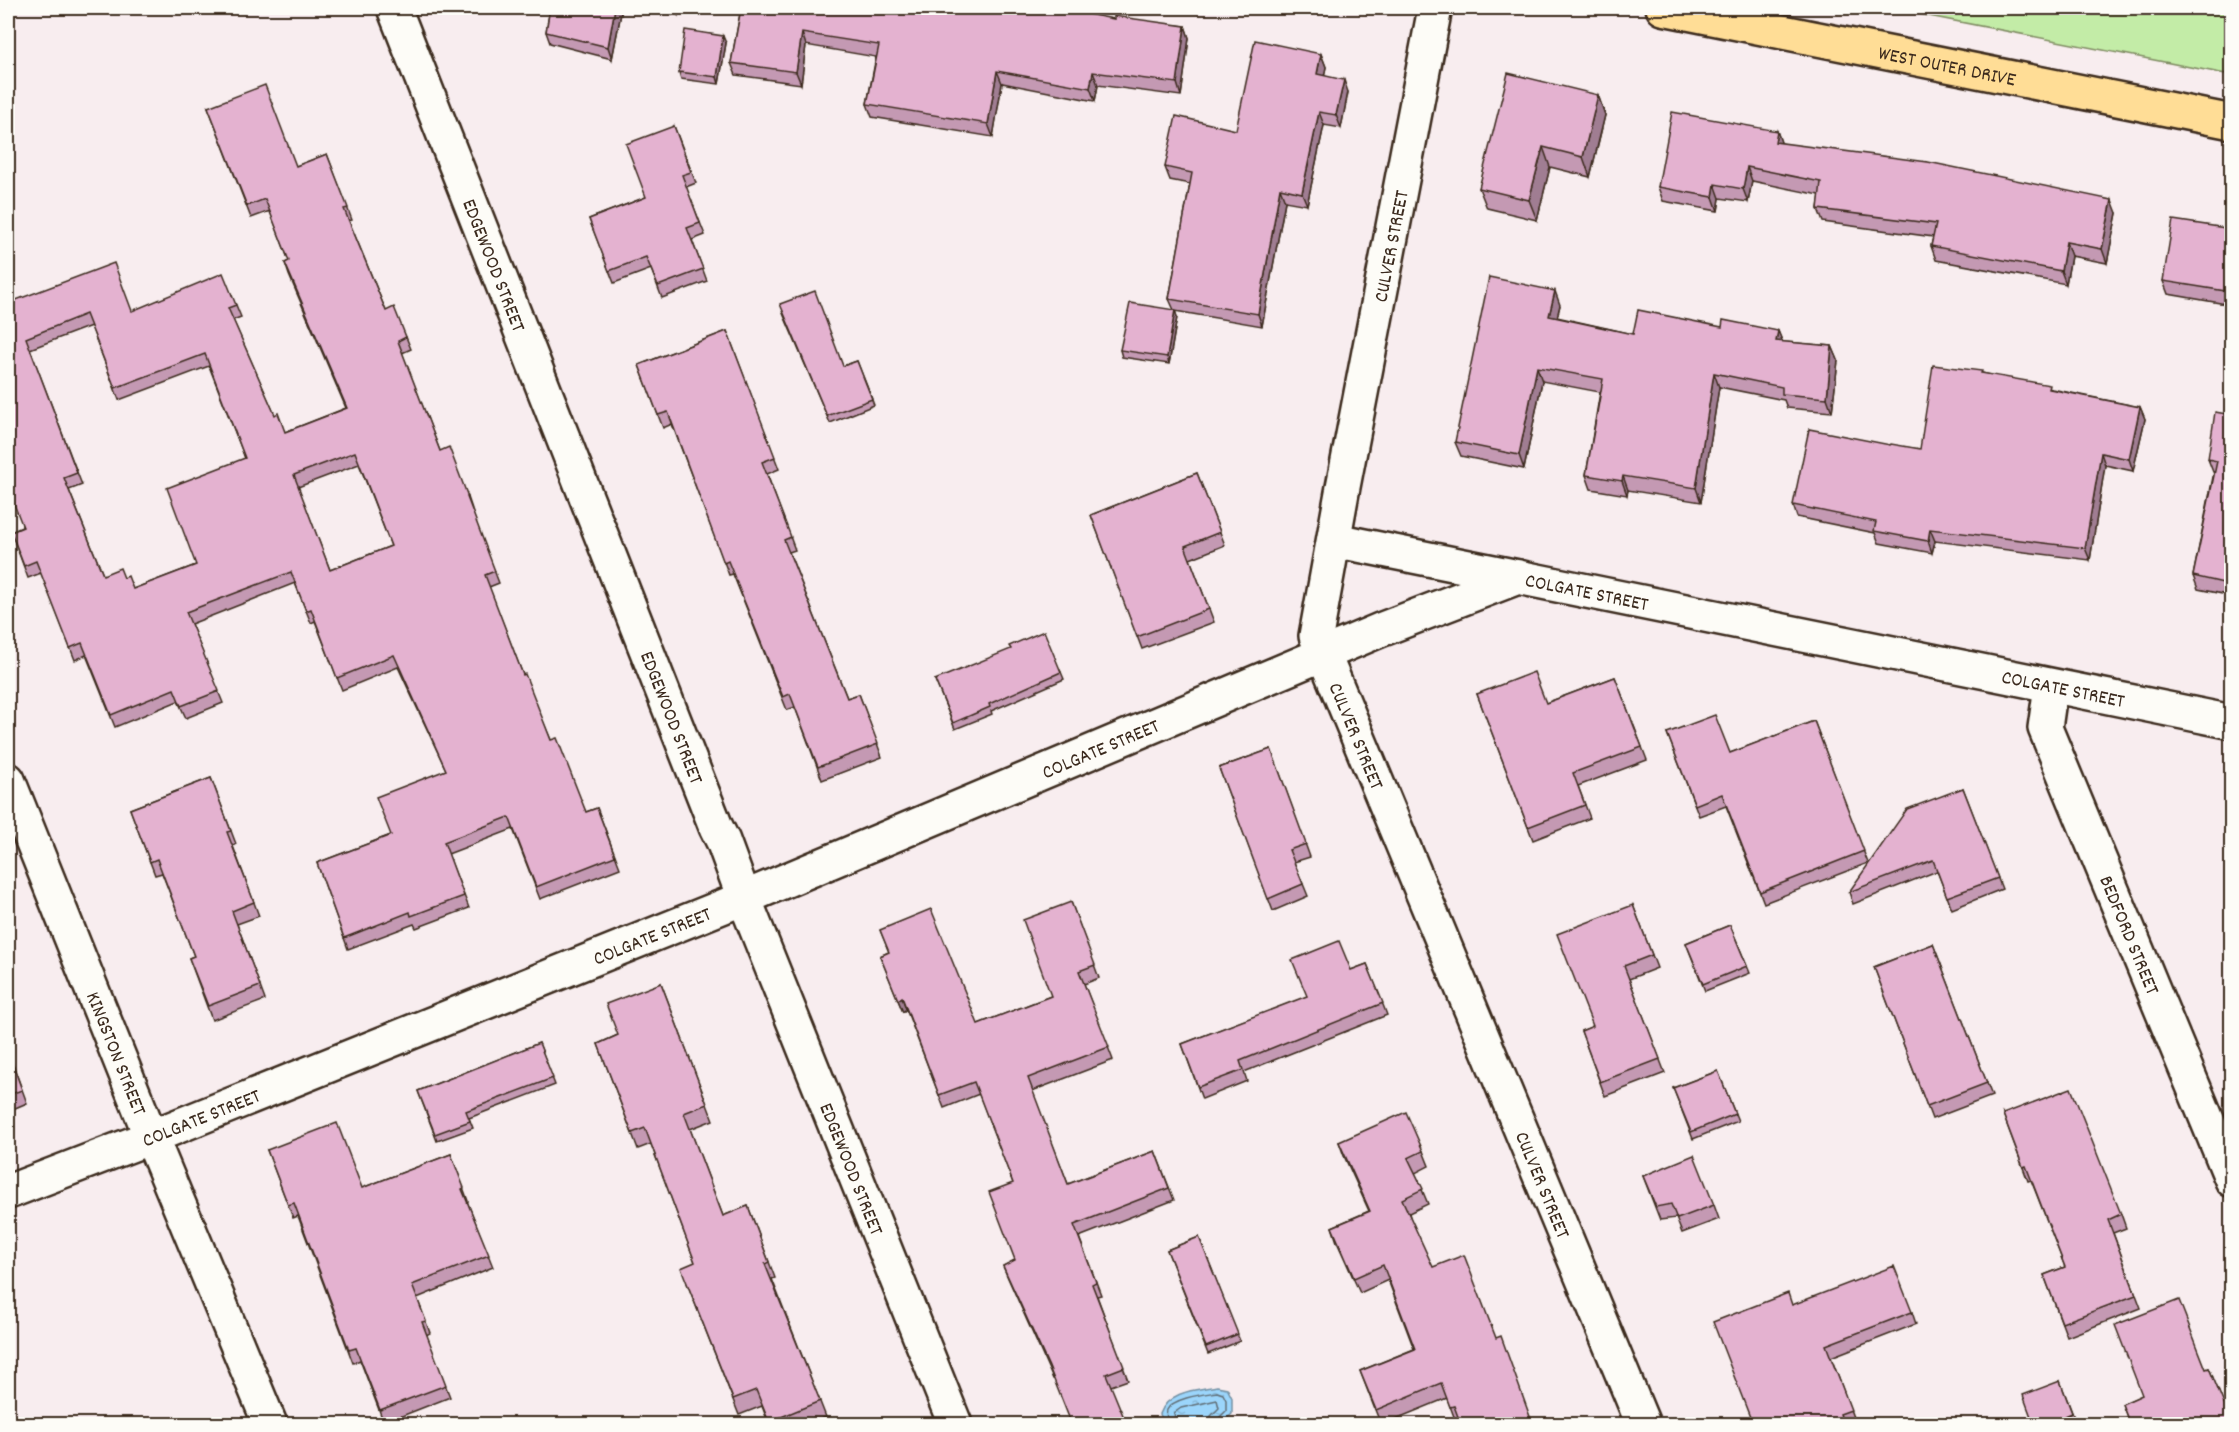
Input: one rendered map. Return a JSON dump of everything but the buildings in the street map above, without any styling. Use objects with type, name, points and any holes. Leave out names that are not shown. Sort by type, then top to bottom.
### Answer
[{"type":"main road","name":"WEST OUTER DRIVE","points":[[1663,8],[2232,122]]},
{"type":"street","name":"EDGEWOOD STREET","points":[[394,8],[744,898],[955,1425]]},
{"type":"street","name":"CULVER STREET","points":[[1435,8],[1317,636],[1643,1425]]},
{"type":"street","points":[[1334,540],[1518,577]]},
{"type":"street","name":"COLGATE STREET","points":[[8,1192],[151,1137],[744,898],[1380,630],[1518,577],[2232,722]]},
{"type":"street","name":"BEDFORD STREET","points":[[2051,686],[2044,728],[2232,1180]]},
{"type":"street","name":"KINGSTON STREET","points":[[8,780],[151,1137],[270,1425]]},
{"type":"green space","points":[[1888,8],[2231,8],[2231,75]]},
{"type":"water","points":[[1217,1386],[1227,1388],[1232,1398],[1232,1414],[1221,1424],[1164,1424],[1160,1414],[1169,1400],[1183,1393]]}]
